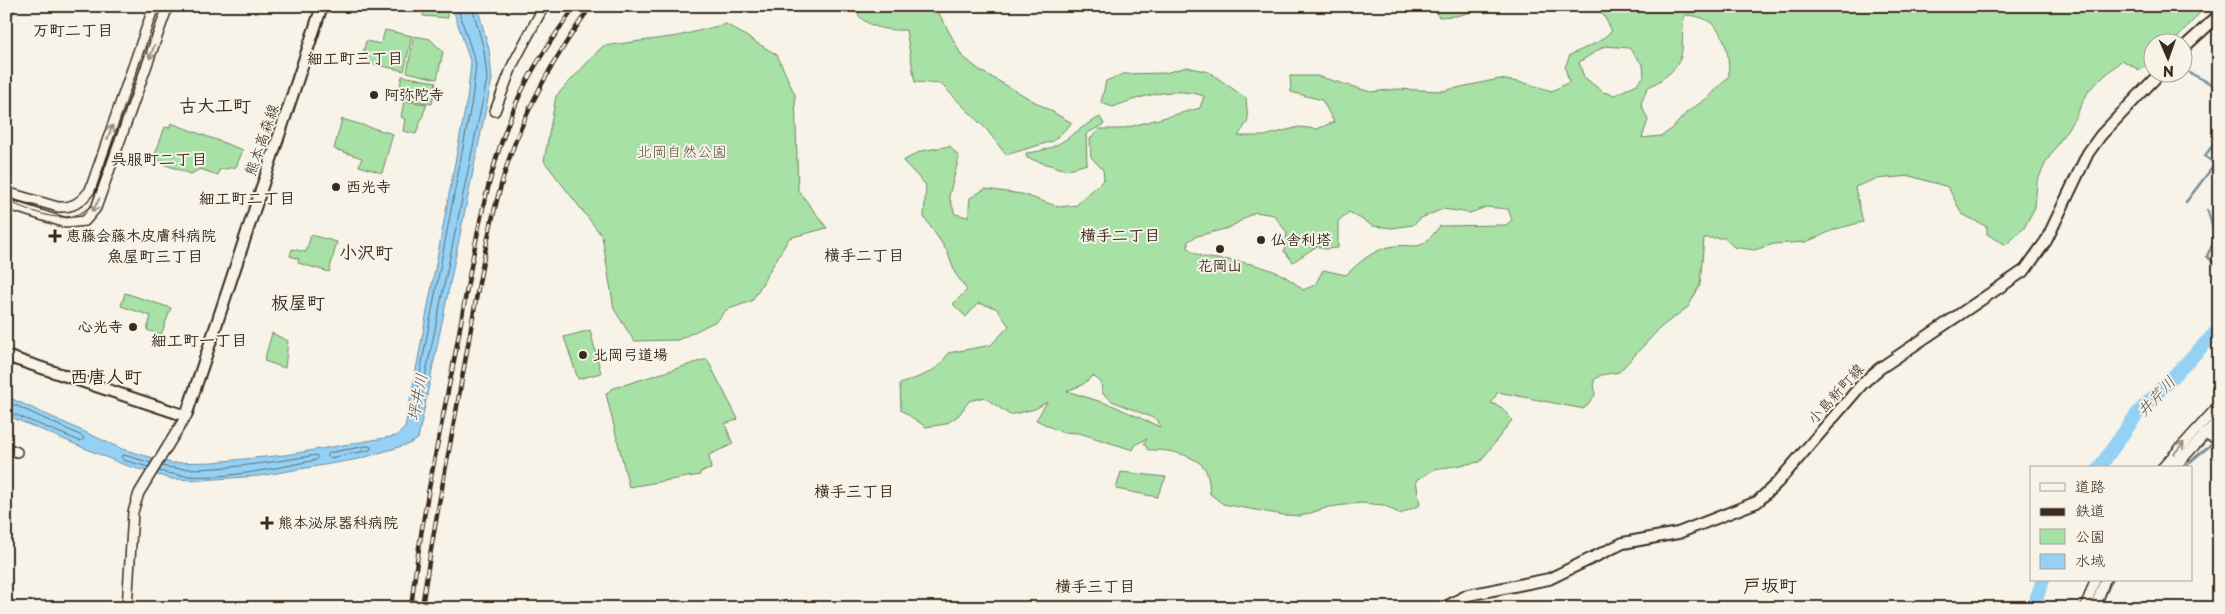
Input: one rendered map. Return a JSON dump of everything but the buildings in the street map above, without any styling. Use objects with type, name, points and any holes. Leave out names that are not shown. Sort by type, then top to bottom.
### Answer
[{"type":"main road","name":"熊本高森線","points":[[186,416],[322,6]]},
{"type":"main road","points":[[2192,40],[2219,15]]},
{"type":"main road","name":"小島新町線","points":[[1444,608],[1468,595],[1549,579],[1623,543],[1678,533],[1740,510],[1764,497],[1863,383],[1878,369],[2025,270],[2046,242],[2088,152],[2101,135],[2151,82]]},
{"type":"main road","points":[[6,356],[186,416]]},
{"type":"street","points":[[6,17],[10,6]]},
{"type":"street","points":[[6,192],[58,207],[76,204],[86,195],[93,181],[154,6]]},
{"type":"street","points":[[6,204],[66,223],[84,220],[96,208],[168,6]]},
{"type":"street","points":[[495,111],[512,64],[544,6]]},
{"type":"street","points":[[2164,466],[2219,405]]},
{"type":"street","points":[[127,608],[133,512],[147,479],[186,416]]},
{"type":"street","points":[[2176,466],[2219,419]]},
{"type":"street","points":[[2204,434],[2219,439]]},
{"type":"street","points":[[6,448],[17,452]]},
{"type":"street","points":[[2085,608],[2094,582]]},
{"type":"street","points":[[2095,608],[2104,582]]},
{"type":"green space","points":[[425,6],[445,6],[448,18],[423,16]]},
{"type":"green space","points":[[853,6],[935,6],[962,56],[981,71],[1072,123],[1053,141],[1006,155],[987,130],[941,84],[915,82],[906,30],[890,30],[868,23],[862,19]]},
{"type":"green space","points":[[1431,6],[1493,6],[1456,16],[1439,17]]},
{"type":"green space","points":[[1593,6],[2206,6],[2183,32],[2142,32],[2142,68],[2139,70],[2122,60],[2089,90],[2076,116],[2046,162],[2037,182],[2035,207],[2024,228],[2006,245],[1987,234],[1987,227],[1962,214],[1948,187],[1910,176],[1876,179],[1855,187],[1863,222],[1836,229],[1806,242],[1774,244],[1754,250],[1734,247],[1724,238],[1704,238],[1700,285],[1688,307],[1661,327],[1619,372],[1601,375],[1594,380],[1595,395],[1584,409],[1498,392],[1491,403],[1501,407],[1512,420],[1480,462],[1435,469],[1416,480],[1420,505],[1400,514],[1384,505],[1361,503],[1329,507],[1301,516],[1283,515],[1223,504],[1210,494],[1206,470],[1196,460],[1175,452],[1148,450],[1144,443],[1147,439],[1136,444],[1133,450],[1079,433],[1061,432],[1036,420],[1047,402],[1035,409],[1010,415],[984,397],[969,401],[959,415],[946,424],[926,427],[901,410],[900,384],[934,369],[944,360],[948,353],[991,345],[1009,326],[996,308],[978,303],[966,317],[953,304],[967,290],[955,273],[947,251],[924,217],[926,185],[903,161],[921,151],[950,146],[959,157],[949,196],[955,214],[968,217],[970,198],[985,189],[1022,194],[1059,207],[1077,205],[1104,179],[1103,170],[1091,157],[1090,139],[1099,129],[1121,129],[1200,108],[1204,96],[1193,93],[1170,92],[1146,96],[1113,107],[1101,103],[1106,81],[1123,74],[1165,73],[1187,67],[1209,72],[1246,98],[1248,121],[1238,136],[1264,136],[1299,127],[1317,129],[1334,122],[1322,100],[1291,92],[1290,76],[1317,76],[1371,92],[1397,89],[1442,91],[1499,79],[1525,83],[1552,91],[1569,82],[1565,67],[1570,55],[1598,42],[1612,31],[1604,16]],"holes":[[[1685,15],[1707,21],[1721,34],[1725,43],[1729,76],[1710,96],[1686,113],[1672,129],[1661,136],[1642,138],[1648,120],[1641,104],[1647,88],[1670,72],[1680,59]],[[1605,46],[1629,48],[1643,65],[1644,76],[1637,84],[1615,95],[1603,92],[1584,77],[1579,62]],[[1486,207],[1508,209],[1512,220],[1506,225],[1440,226],[1421,245],[1389,247],[1377,251],[1346,275],[1323,270],[1315,285],[1303,290],[1287,278],[1264,267],[1205,257],[1188,248],[1188,241],[1197,236],[1229,228],[1255,212],[1274,215],[1287,233],[1284,251],[1293,262],[1317,246],[1324,249],[1338,248],[1338,221],[1349,212],[1373,226],[1392,228],[1413,225],[1421,218],[1443,209],[1470,213]],[[1093,376],[1101,382],[1102,393],[1112,401],[1158,420],[1160,427],[1114,406],[1067,391],[1082,385]]]},
{"type":"green space","name":"北岡自然公園","points":[[726,24],[777,55],[795,95],[798,190],[827,228],[789,238],[752,301],[726,310],[718,320],[678,340],[634,341],[614,309],[602,236],[544,161],[556,96],[603,46],[678,36]]},
{"type":"green space","points":[[385,30],[412,36],[404,71],[361,61],[366,41],[381,44]]},
{"type":"green space","points":[[414,36],[430,39],[443,52],[437,79],[407,72]]},
{"type":"green space","points":[[402,76],[436,82],[432,104],[404,99],[404,94],[399,93]]},
{"type":"green space","points":[[404,101],[427,104],[416,134],[403,131],[405,119],[401,117]]},
{"type":"green space","points":[[1100,117],[1104,124],[1086,134],[1087,164],[1066,170],[1027,158],[1026,153],[1039,151],[1058,144]]},
{"type":"green space","points":[[342,119],[393,134],[382,173],[359,166],[362,158],[334,149]]},
{"type":"green space","points":[[171,123],[243,150],[236,167],[219,170],[218,175],[200,169],[191,174],[163,164],[154,157],[165,127],[169,128]]},
{"type":"green space","points":[[311,235],[337,242],[329,272],[298,263],[299,259],[290,256],[292,249],[306,252]]},
{"type":"green space","points":[[125,293],[171,308],[161,335],[147,330],[151,316],[121,306]]},
{"type":"green space","name":"北岡弓道場","points":[[590,330],[601,373],[578,379],[564,337]]},
{"type":"green space","points":[[272,333],[288,341],[285,368],[264,361]]},
{"type":"green space","points":[[707,359],[738,419],[725,424],[733,444],[709,455],[711,469],[700,472],[700,475],[629,487],[606,394],[611,389]]},
{"type":"green space","points":[[1121,472],[1166,477],[1157,497],[1116,489]]},
{"type":"water","name":"坪井川","points":[[452,6],[477,6],[489,49],[492,79],[418,439],[409,444],[359,459],[259,476],[201,480],[171,479],[122,464],[6,415],[6,396],[122,449],[171,463],[213,462],[285,455],[396,436],[405,428],[467,99],[471,64]]},
{"type":"waterway","points":[[2192,74],[2219,88]]},
{"type":"waterway","points":[[2186,202],[2215,164],[2205,156],[2219,136]]},
{"type":"waterway","points":[[2207,210],[2216,237],[2207,256],[2219,268]]},
{"type":"waterway","name":"井芹川","points":[[2100,466],[2137,414],[2219,329]]},
{"type":"waterway","points":[[2187,466],[2215,441]]},
{"type":"waterway","name":"井芹川","points":[[2033,608],[2042,582]]},
{"type":"waterway","points":[[2102,602],[2111,582]]},
{"type":"tram line","points":[[6,201],[39,213],[62,217],[83,212],[92,204],[162,6]]},
{"type":"railway","points":[[411,608],[429,486],[471,265],[495,164],[505,131],[530,75],[544,51],[576,6]]},
{"type":"railway","points":[[422,608],[435,524],[493,214],[509,159],[534,99],[555,61],[591,6]]},
{"type":"place","name":"阿弥陀寺","points":[[374,95]]},
{"type":"place","name":"西光寺","points":[[336,187]]},
{"type":"place","name":"恵藤会藤木皮膚科病院","points":[[55,236]]},
{"type":"place","name":"仏舎利塔","points":[[1261,240]]},
{"type":"place","name":"花岡山","points":[[1220,249]]},
{"type":"place","name":"心光寺","points":[[133,327]]},
{"type":"place","name":"北岡弓道場","points":[[583,355]]},
{"type":"place","name":"熊本泌尿器科病院","points":[[267,523]]},
{"type":"district","name":"万町二丁目","points":[[73,30]]},
{"type":"district","name":"細工町三丁目","points":[[355,58]]},
{"type":"district","name":"古大工町","points":[[215,106]]},
{"type":"district","name":"呉服町二丁目","points":[[159,159]]},
{"type":"district","name":"細工町二丁目","points":[[247,198]]},
{"type":"district","name":"横手二丁目","points":[[1120,235]]},
{"type":"district","name":"小沢町","points":[[366,253]]},
{"type":"district","name":"横手二丁目","points":[[864,255]]},
{"type":"district","name":"魚屋町三丁目","points":[[155,256]]},
{"type":"district","name":"板屋町","points":[[298,303]]},
{"type":"district","name":"細工町一丁目","points":[[199,340]]},
{"type":"district","name":"西唐人町","points":[[106,377]]},
{"type":"district","name":"横手三丁目","points":[[854,491]]},
{"type":"district","name":"横手三丁目","points":[[1095,586]]},
{"type":"district","name":"戸坂町","points":[[1770,586]]}]
